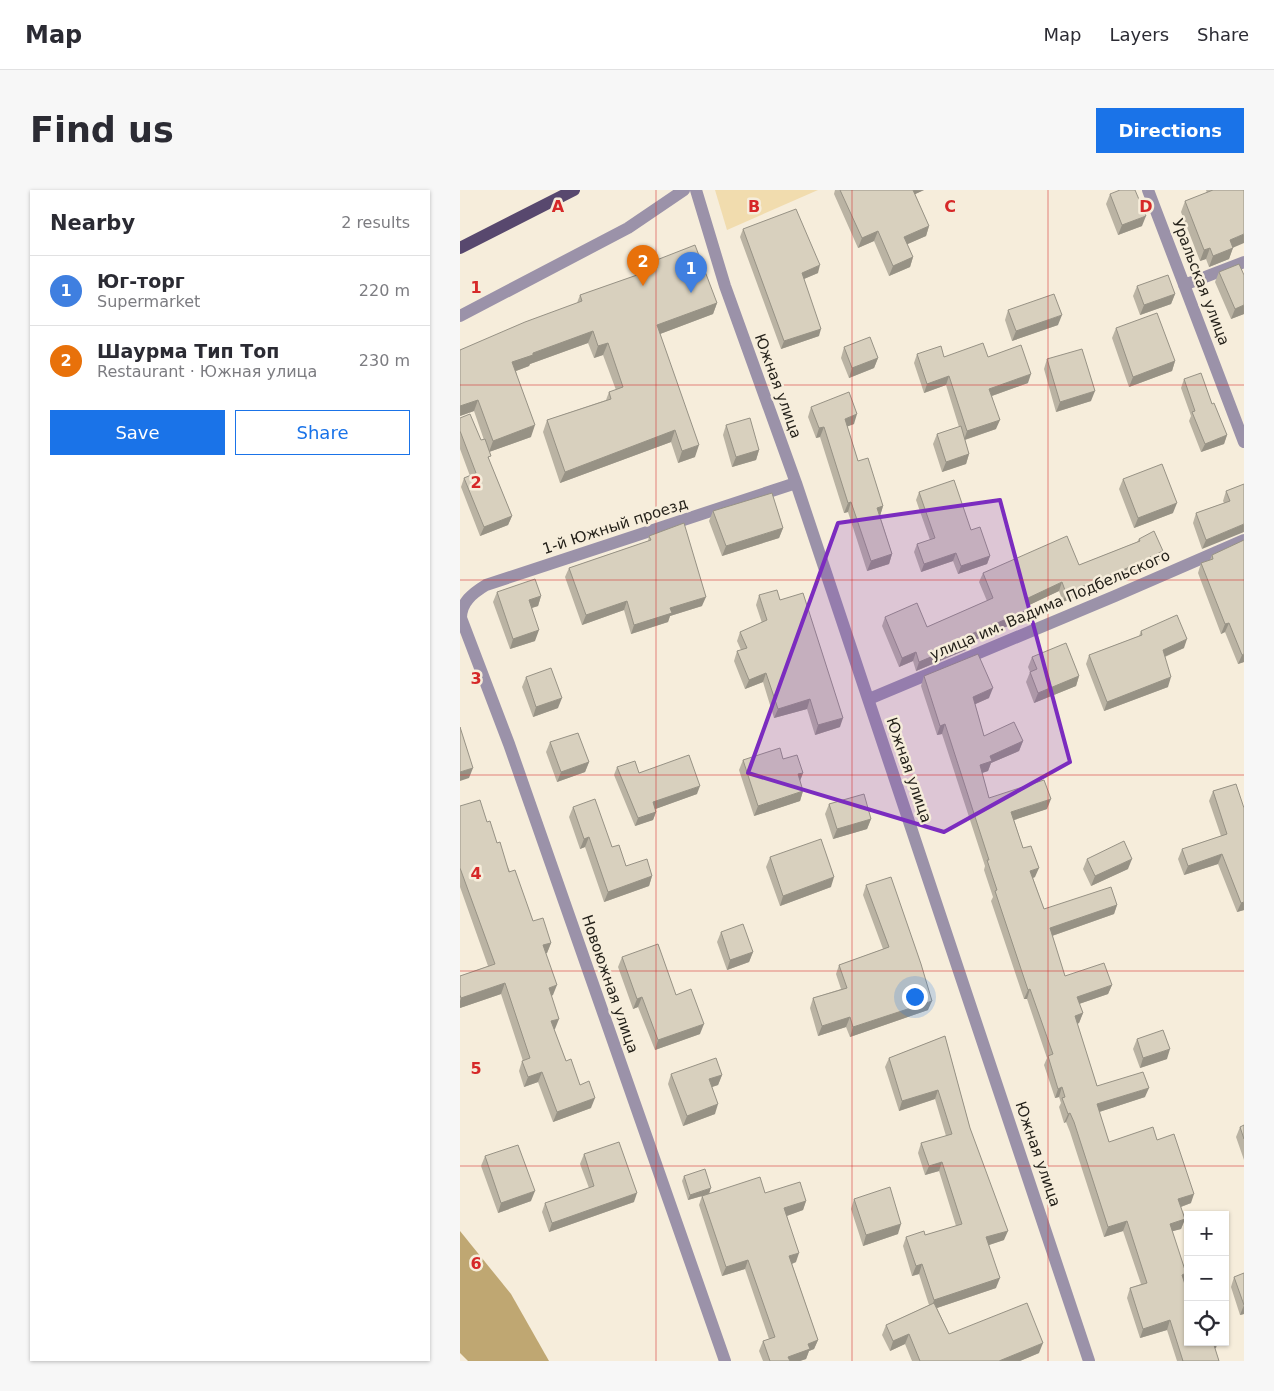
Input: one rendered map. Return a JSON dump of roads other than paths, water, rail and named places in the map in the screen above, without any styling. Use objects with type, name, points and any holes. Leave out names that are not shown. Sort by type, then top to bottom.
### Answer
[{"type":"main road","points":[[460,248],[574,190]]},
{"type":"street","points":[[460,316],[628,228],[684,190]]},
{"type":"street","name":"Южная улица","points":[[696,190],[725,286],[796,483],[1090,1361]]},
{"type":"street","name":"Уральская улица","points":[[1148,190],[1244,442]]},
{"type":"street","points":[[1184,285],[1244,262]]},
{"type":"street","name":"1-й Южный проезд","points":[[461,618],[468,598],[486,585],[796,483]]},
{"type":"street","name":"улица им. Вадима Подбельского","points":[[868,699],[1244,540]]},
{"type":"street","name":"Новоюжная улица","points":[[461,618],[513,754],[725,1361]]},
{"type":"place","name":"Шаурма Тип Топ","points":[[643,286]]},
{"type":"place","name":"Юг-торг","points":[[691,293]]}]
